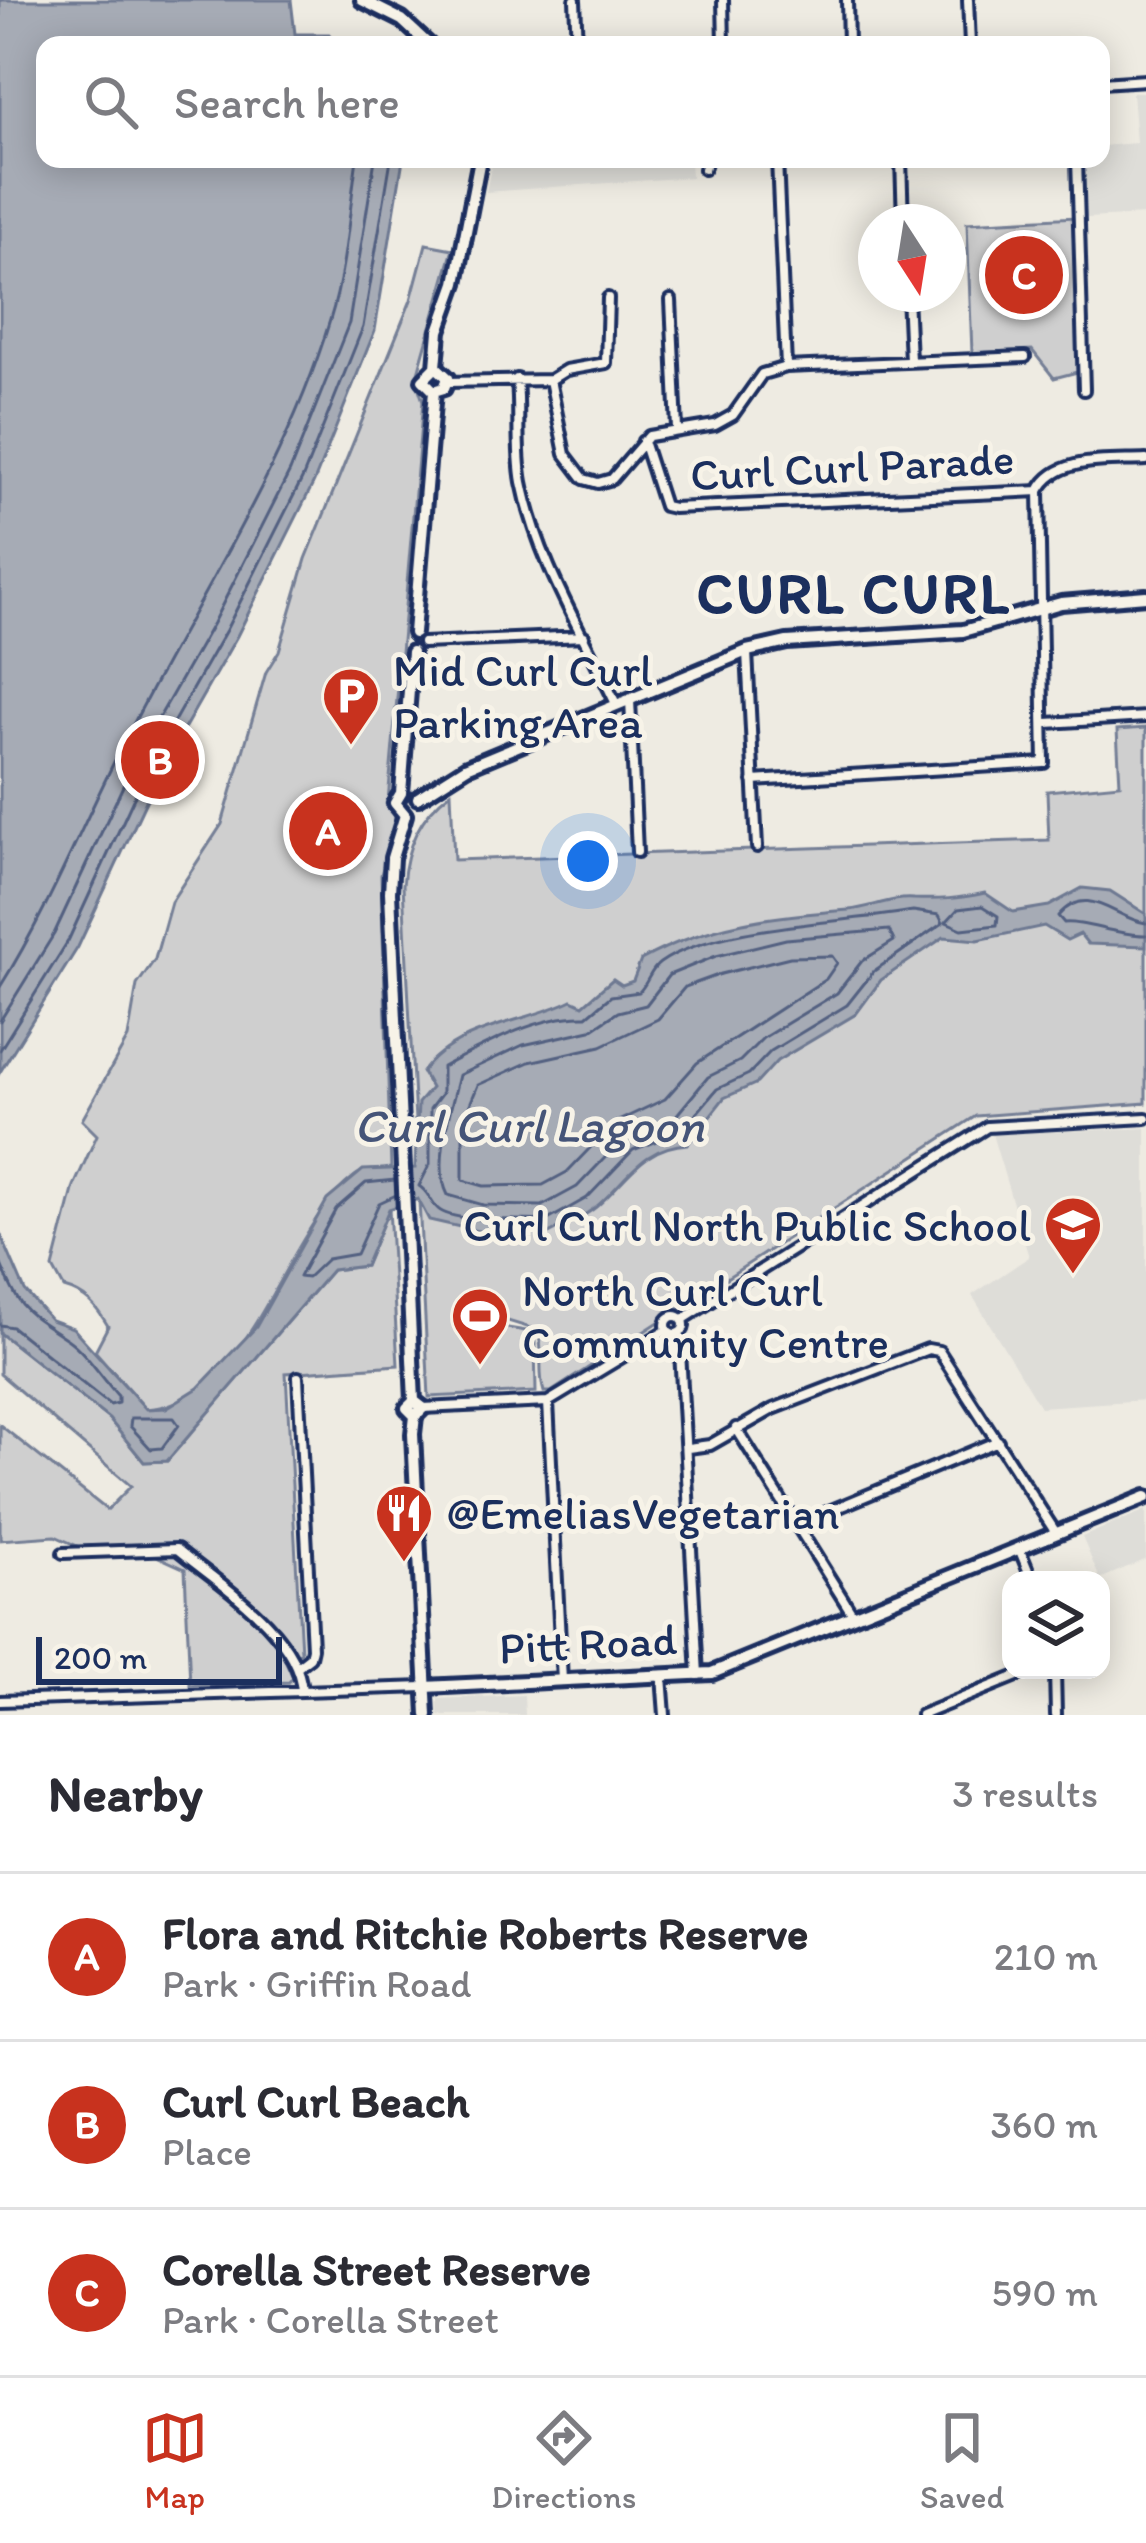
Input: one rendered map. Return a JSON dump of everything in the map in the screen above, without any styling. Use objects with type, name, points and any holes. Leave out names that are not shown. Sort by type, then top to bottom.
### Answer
[{"type":"main road","points":[[362,0],[402,20],[419,36]]},
{"type":"main road","points":[[405,815],[396,808],[416,643],[434,391],[424,380],[436,367],[439,331],[456,283],[478,168]]},
{"type":"main road","points":[[434,391],[448,382],[445,371],[436,367]]},
{"type":"main road","points":[[401,793],[418,798],[467,767],[747,651],[787,642],[963,632],[1044,607],[1146,596]]},
{"type":"main road","points":[[405,815],[418,809],[418,798]]},
{"type":"main road","points":[[405,815],[390,877],[427,1715]]},
{"type":"main road","name":"Pitt Road","points":[[425,1687],[698,1675],[1146,1497]]},
{"type":"street","points":[[575,0],[577,36]]},
{"type":"street","points":[[723,0],[724,36]]},
{"type":"street","points":[[847,0],[848,36]]},
{"type":"street","points":[[968,0],[970,36]]},
{"type":"street","points":[[1110,82],[1146,80]]},
{"type":"street","points":[[778,168],[786,367]]},
{"type":"street","points":[[901,168],[902,204]]},
{"type":"street","points":[[1077,168],[1084,391]]},
{"type":"street","points":[[448,382],[550,380],[566,370],[606,363],[608,298]]},
{"type":"street","points":[[670,300],[677,429]]},
{"type":"street","points":[[908,312],[910,362]]},
{"type":"street","points":[[550,380],[559,438],[584,479],[612,478],[643,441],[677,429],[715,425],[734,415],[762,374],[786,367],[1025,357]]},
{"type":"street","points":[[517,380],[521,475],[529,509],[548,568],[616,704]]},
{"type":"street","name":"Curl Curl Parade","points":[[643,441],[658,495],[664,506],[674,508],[1039,491]]},
{"type":"street","points":[[753,781],[1044,764],[1047,723],[1039,491],[1049,476],[1068,466],[1146,460]]},
{"type":"street","points":[[416,643],[584,636]]},
{"type":"street","points":[[747,651],[757,847]]},
{"type":"street","points":[[629,698],[637,852]]},
{"type":"street","points":[[1047,723],[1146,717]]},
{"type":"street","points":[[698,1675],[682,1320],[987,1126],[1146,1118]]},
{"type":"street","points":[[417,1408],[548,1402],[667,1330],[671,1317],[682,1320]]},
{"type":"street","points":[[667,1330],[679,1333]]},
{"type":"street","points":[[688,1448],[710,1444],[773,1408],[928,1349],[939,1351],[1056,1533]]},
{"type":"street","points":[[297,1667],[310,1658],[312,1648],[298,1377]]},
{"type":"street","points":[[548,1402],[562,1681]]},
{"type":"street","points":[[736,1429],[854,1616]]},
{"type":"street","points":[[798,1524],[998,1441]]},
{"type":"street","points":[[1019,1548],[1029,1571]]},
{"type":"street","points":[[63,1553],[177,1549],[260,1619],[297,1667],[302,1691]]},
{"type":"street","points":[[662,1676],[665,1715]]},
{"type":"street","points":[[921,1715],[1010,1679]]},
{"type":"street","points":[[1055,1679],[1056,1715]]},
{"type":"street","name":"Pitt Road","points":[[0,1701],[425,1687]]},
{"type":"shaded area","points":[[1132,92],[1146,92],[1146,215],[1087,218],[1085,168],[1110,168],[1110,145],[1136,143]]},
{"type":"shaded area","points":[[491,168],[690,168],[691,177],[486,192]]},
{"type":"shaded area","points":[[1076,217],[1081,371],[1054,378],[1032,350],[972,353],[967,223]]},
{"type":"shaded area","points":[[426,244],[453,249],[416,380],[423,401],[388,801],[396,820],[381,875],[391,1168],[359,1174],[329,1202],[240,1347],[213,1378],[183,1400],[146,1409],[95,1351],[108,1326],[104,1319],[84,1297],[64,1288],[53,1268],[74,1186],[97,1135],[82,1120],[128,1038],[137,985],[155,959],[171,902],[222,824],[266,672],[279,651],[306,559],[411,300]]},
{"type":"shaded area","points":[[1146,728],[1146,1103],[976,1116],[551,1392],[544,1392],[542,1384],[537,1330],[466,1308],[475,1323],[526,1331],[535,1342],[536,1392],[429,1397],[403,885],[416,833],[440,801],[451,792],[454,860],[1049,840],[1047,791],[1120,784],[1117,730]]},
{"type":"shaded area","name":"Curl Curl North Public School","points":[[1146,1128],[1146,1400],[1040,1407],[972,1295],[1029,1257],[992,1134]]},
{"type":"shaded area","points":[[389,1208],[398,1365],[286,1373],[301,1652],[286,1662],[293,1677],[289,1682],[190,1685],[185,1569],[132,1545],[84,1549],[55,1536],[0,1540],[0,1425],[107,1510],[131,1486],[0,1374],[0,1333],[109,1419],[144,1462],[167,1461],[332,1270],[365,1266]]},
{"type":"shaded area","points":[[1146,1510],[1146,1559],[1110,1575],[1097,1571],[1082,1537]]},
{"type":"shaded area","points":[[524,1695],[525,1715],[438,1715],[438,1699]]},
{"type":"water","points":[[0,0],[291,0],[295,34],[330,36],[36,36],[36,168],[402,168],[375,330],[314,482],[237,636],[160,771],[78,947],[0,1072]]},
{"type":"water","name":"Curl Curl Lagoon","points":[[1082,888],[1110,891],[1146,914],[1146,946],[1088,944],[1080,934],[1067,940],[1044,926],[978,940],[944,937],[881,980],[856,1014],[777,1061],[757,1083],[724,1098],[688,1144],[647,1158],[596,1207],[545,1236],[523,1228],[482,1232],[429,1220],[418,1199],[389,1209],[365,1266],[332,1270],[167,1461],[144,1462],[109,1419],[0,1333],[0,1233],[25,1291],[51,1320],[73,1328],[146,1409],[166,1408],[198,1388],[256,1327],[327,1200],[363,1170],[415,1168],[418,1103],[431,1088],[422,1072],[453,1045],[572,1000],[583,1005],[613,979],[622,985],[633,981],[641,960],[717,929],[898,900],[985,893],[1013,912],[1049,906]]},
{"type":"place","name":"Corella Street Reserve","points":[[1024,275]]},
{"type":"place","name":"Mid Curl Curl Parking Area","points":[[351,747]]},
{"type":"place","name":"Curl Curl Beach","points":[[160,760]]},
{"type":"place","name":"Flora and Ritchie Roberts Reserve","points":[[328,831]]},
{"type":"place","name":"Curl Curl North Public School","points":[[1073,1276]]},
{"type":"place","name":"North Curl Curl Community Centre","points":[[480,1367]]},
{"type":"place","name":"@EmeliasVegetarian","points":[[404,1564]]},
{"type":"district","name":"CURL CURL","points":[[854,593]]}]
